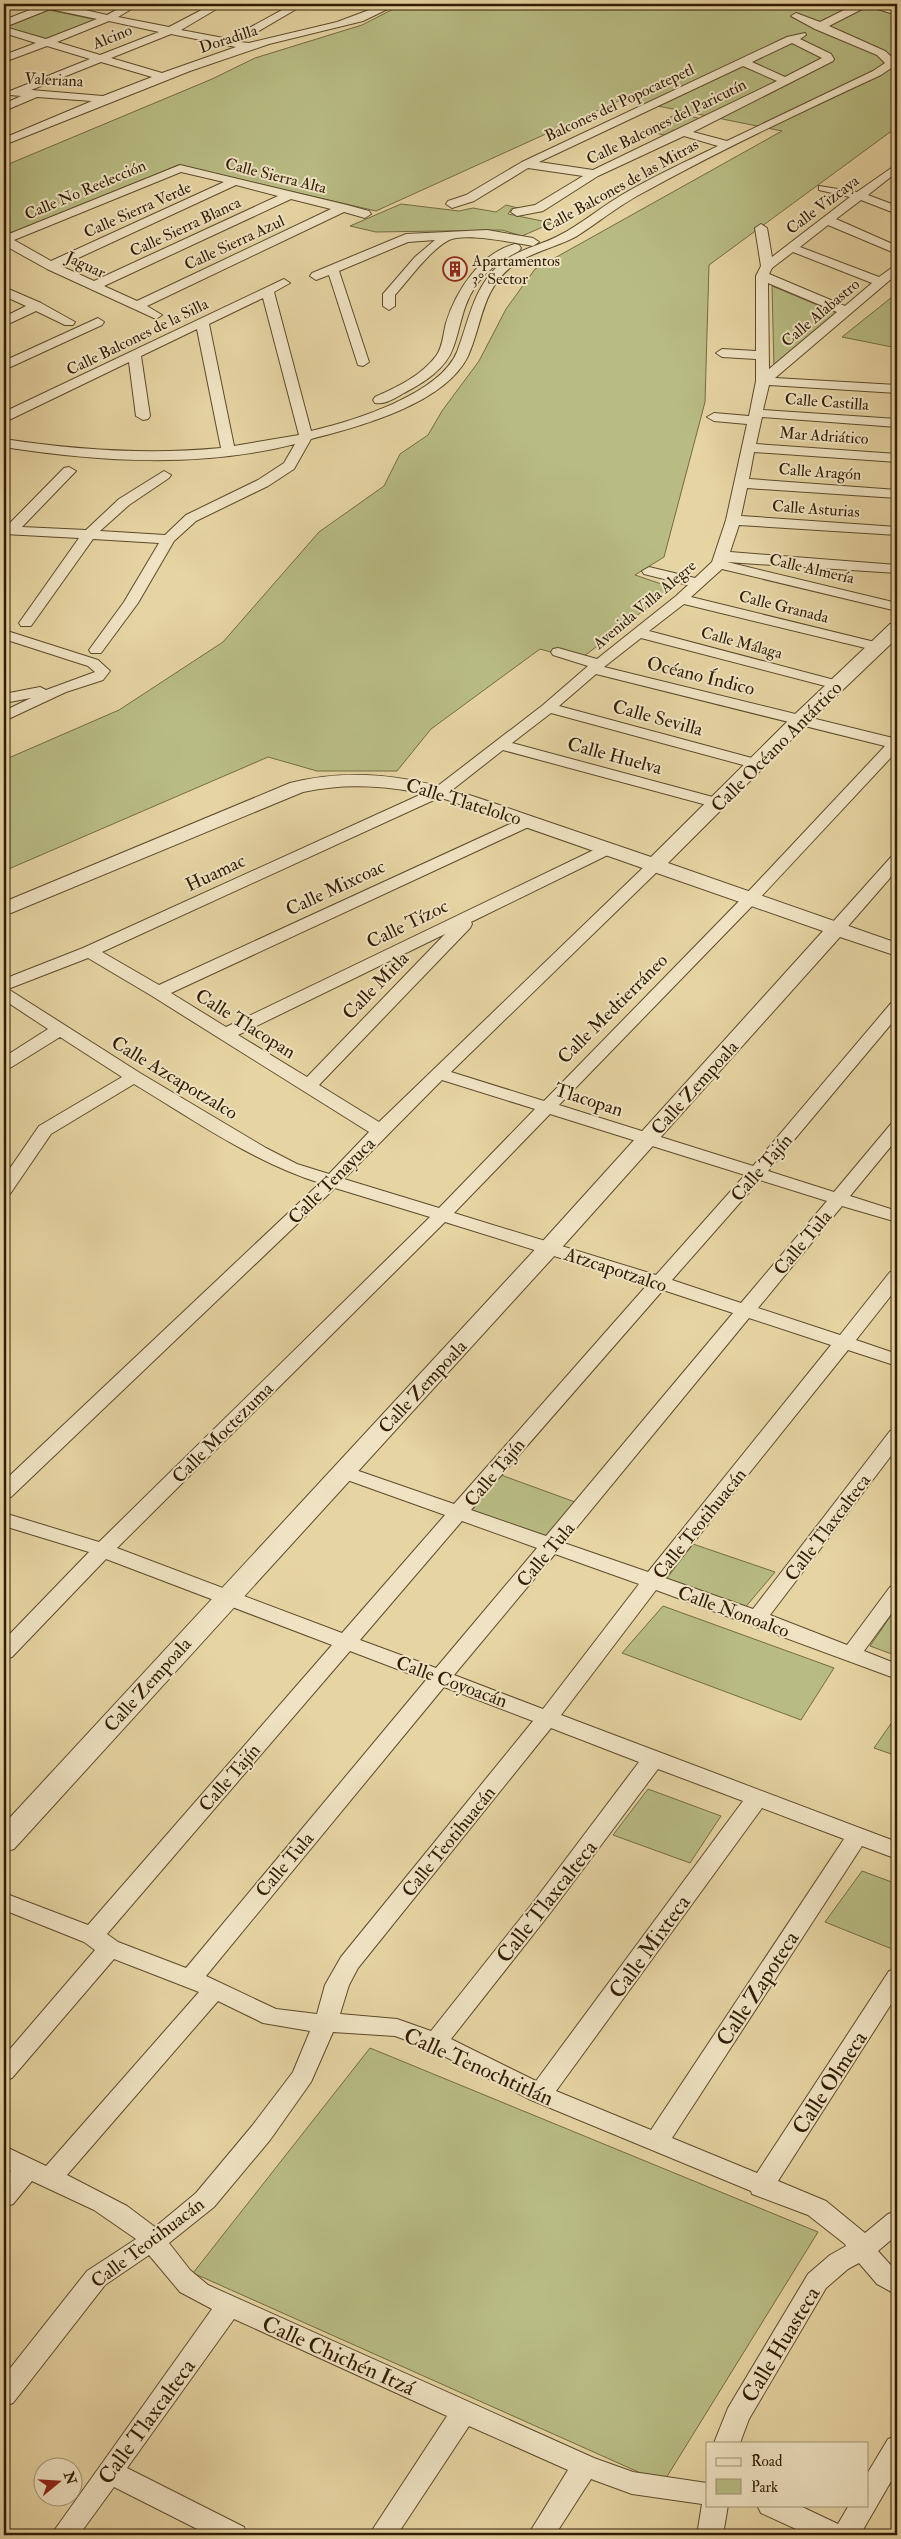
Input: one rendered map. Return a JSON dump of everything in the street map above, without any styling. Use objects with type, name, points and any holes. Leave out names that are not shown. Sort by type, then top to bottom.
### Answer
[{"type":"street","points":[[4,59],[106,19],[135,4]]},
{"type":"street","name":"Alcino","points":[[9,93],[170,31],[220,4]]},
{"type":"street","points":[[232,42],[300,4]]},
{"type":"street","name":"Doradilla","points":[[4,142],[103,98],[250,47],[355,19],[393,4]]},
{"type":"street","points":[[819,27],[864,4]]},
{"type":"street","points":[[871,4],[897,12]]},
{"type":"street","points":[[4,24],[52,5],[106,19],[250,47]]},
{"type":"street","name":"Calle Balcones de las Mitras","points":[[9,438],[62,452],[149,450],[226,445],[352,424],[417,397],[450,374],[463,356],[477,308],[496,277],[508,264],[535,243],[581,212],[670,164],[877,73],[890,64],[890,60],[881,53],[796,16]]},
{"type":"street","points":[[4,30],[163,77]]},
{"type":"street","name":"Calle Balcones de las Mitras","points":[[305,431],[400,391],[432,367],[444,354],[454,319],[467,291],[479,272],[491,261],[535,243],[563,239],[631,195],[683,168],[728,140],[866,63],[870,55],[832,33]]},
{"type":"street","name":"Calle Balcones del Paricutín","points":[[517,212],[539,208],[594,174],[694,127],[826,61],[829,57],[796,37]]},
{"type":"street","name":"Balcones del Popocatepetl","points":[[452,204],[470,198],[526,164],[796,37]]},
{"type":"street","points":[[742,62],[786,81]]},
{"type":"street","name":"Valeriana","points":[[9,93],[103,98]]},
{"type":"street","points":[[4,108],[35,95]]},
{"type":"street","points":[[694,127],[728,140]]},
{"type":"street","points":[[681,132],[728,140]]},
{"type":"street","points":[[526,164],[594,174]]},
{"type":"street","points":[[670,164],[683,168]]},
{"type":"street","name":"Calle Sierra Alta","points":[[180,168],[365,214]]},
{"type":"street","name":"Calle No Reelección","points":[[4,240],[180,168]]},
{"type":"street","name":"Calle Vizcaya","points":[[765,271],[792,248],[895,171]]},
{"type":"street","name":"Calle Sierra Verde","points":[[50,266],[236,181]]},
{"type":"street","points":[[823,188],[861,196],[897,210]]},
{"type":"street","name":"Calle Sierra Blanca","points":[[94,286],[290,195]]},
{"type":"street","name":"Calle Sierra Azul","points":[[139,305],[343,208]]},
{"type":"street","points":[[828,221],[897,250]]},
{"type":"street","name":"Avenida Villa Alegre","points":[[441,791],[548,708],[596,666],[681,599],[720,560],[733,520],[763,381],[765,271],[762,228]]},
{"type":"street","points":[[316,276],[399,239],[487,234],[535,243]]},
{"type":"street","points":[[389,306],[389,294],[419,260],[446,236]]},
{"type":"street","name":"Jaguar","points":[[4,240],[50,266],[139,305],[156,315]]},
{"type":"street","points":[[792,248],[880,282]]},
{"type":"street","name":"Calle Alabastro","points":[[763,381],[897,268]]},
{"type":"street","points":[[332,270],[362,362]]},
{"type":"street","points":[[765,271],[846,311]]},
{"type":"street","name":"Calle Balcones de la Silla","points":[[4,417],[284,283]]},
{"type":"street","points":[[4,290],[69,322]]},
{"type":"street","points":[[96,650],[131,603],[168,539],[191,518],[263,483],[289,466],[305,431],[268,292]]},
{"type":"street","points":[[4,322],[37,306]]},
{"type":"street","points":[[4,366],[98,322]]},
{"type":"street","points":[[202,322],[226,445]]},
{"type":"street","points":[[722,353],[762,355]]},
{"type":"street","points":[[444,354],[463,356]]},
{"type":"street","points":[[134,356],[143,416]]},
{"type":"street","points":[[763,381],[897,389]]},
{"type":"street","points":[[400,391],[417,397]]},
{"type":"street","points":[[338,416],[352,424]]},
{"type":"street","name":"Calle Castilla","points":[[714,417],[754,416],[897,423]]},
{"type":"street","name":"Calle Balcones de las Mitras","points":[[9,438],[149,450]]},
{"type":"street","points":[[62,452],[72,442]]},
{"type":"street","name":"Mar Adriático","points":[[749,448],[897,458]]},
{"type":"street","points":[[8,530],[69,471]]},
{"type":"street","points":[[26,623],[42,604],[89,534],[131,496],[164,474]]},
{"type":"street","name":"Calle Aragón","points":[[740,483],[897,494]]},
{"type":"street","name":"Calle Asturias","points":[[733,520],[897,531]]},
{"type":"street","points":[[8,530],[168,539]]},
{"type":"street","points":[[720,560],[897,569]]},
{"type":"street","name":"Calle Almería","points":[[720,560],[897,607]]},
{"type":"street","points":[[648,571],[697,583]]},
{"type":"street","name":"Calle Granada","points":[[681,599],[878,647]]},
{"type":"street","name":"Calle Océano Antártico","points":[[655,865],[800,720],[897,628]]},
{"type":"street","name":"Calle Málaga","points":[[638,633],[837,686]]},
{"type":"street","points":[[4,634],[93,663],[103,671],[98,677],[61,689],[4,698]]},
{"type":"street","points":[[558,652],[596,666]]},
{"type":"street","name":"Océano Índico","points":[[596,666],[800,720]]},
{"type":"street","points":[[4,717],[61,689]]},
{"type":"street","name":"Calle Sevilla","points":[[548,708],[758,764]]},
{"type":"street","points":[[800,720],[897,743]]},
{"type":"street","name":"Calle Medtierráneo","points":[[442,1215],[544,1107],[750,898],[897,743]]},
{"type":"street","name":"Calle Huelva","points":[[501,745],[718,803]]},
{"type":"street","name":"Calle Tlatelolco","points":[[4,909],[297,787],[320,782],[372,778],[441,791],[897,950]]},
{"type":"street","name":"Huamac","points":[[4,985],[89,952],[441,791]]},
{"type":"street","name":"Calle Mixcoac","points":[[158,992],[529,821]]},
{"type":"street","name":"Calle Tízoc","points":[[224,1035],[608,850]]},
{"type":"street","points":[[837,928],[897,860]]},
{"type":"street","name":"Calle Tenayuca","points":[[4,1492],[333,1180],[380,1131],[655,865]]},
{"type":"street","name":"Calle Mitla","points":[[308,1086],[473,914]]},
{"type":"street","name":"Calle Zempoala","points":[[4,1842],[549,1248],[837,928]]},
{"type":"street","name":"Calle Tlacopan","points":[[89,952],[158,992],[380,1131]]},
{"type":"street","name":"Calle Azcapotzalco","points":[[4,993],[134,1077],[260,1152],[291,1168],[333,1180]]},
{"type":"street","name":"Calle Tajín","points":[[4,2072],[101,1942],[347,1642],[658,1282],[757,1173],[897,1007]]},
{"type":"street","points":[[4,1064],[59,1030]]},
{"type":"street","name":"Tlacopan","points":[[440,1074],[897,1217]]},
{"type":"street","points":[[4,1190],[45,1130],[134,1077]]},
{"type":"street","name":"Calle Tula","points":[[190,1979],[441,1676],[553,1545],[897,1128]]},
{"type":"street","name":"Atzcapotzalco","points":[[333,1180],[746,1310],[897,1360]]},
{"type":"street","name":"Calle Moctezuma","points":[[4,1652],[103,1550],[442,1215]]},
{"type":"street","name":"Calle Teotihuacán","points":[[4,2395],[96,2278],[130,2254],[154,2241],[205,2200],[261,2133],[303,2076],[334,2000],[337,1985],[349,1963],[548,1717],[652,1581],[897,1276]]},
{"type":"street","name":"Calle Tlaxcalteca","points":[[757,1618],[897,1435]]},
{"type":"street","name":"Calle Nonoalco","points":[[343,1472],[757,1618],[897,1672]]},
{"type":"street","name":"Calle Coyoacán","points":[[4,1519],[103,1550],[226,1598],[441,1676],[897,1850]]},
{"type":"street","points":[[851,1654],[897,1592]]},
{"type":"street","name":"Calle Tlaxcalteca","points":[[436,2042],[544,1906],[654,1758]]},
{"type":"street","name":"Calle Mixteca","points":[[540,2094],[758,1797]]},
{"type":"street","name":"Calle Zapoteca","points":[[656,2142],[858,1835]]},
{"type":"street","name":"Calle Tenochtitlán","points":[[4,1901],[215,1989],[271,2017],[289,2021],[368,2024],[397,2028],[436,2042],[540,2094],[761,2187],[817,2208],[836,2222],[863,2249],[874,2268],[897,2285]]},
{"type":"street","name":"Calle Olmeca","points":[[761,2187],[897,1977]]},
{"type":"street","points":[[50,2178],[215,1989]]},
{"type":"street","name":"Calle Chichén Itzá","points":[[4,2155],[27,2169],[108,2206],[134,2223],[154,2241],[187,2284],[229,2306],[585,2466],[632,2483],[706,2494]]},
{"type":"street","points":[[4,2197],[27,2169]]},
{"type":"street","name":"Calle Huasteca","points":[[727,2442],[737,2416],[817,2282],[839,2262],[863,2249],[897,2221]]},
{"type":"street","name":"Calle Tlaxcalteca","points":[[64,2535],[229,2306]]},
{"type":"street","points":[[382,2535],[465,2411]]},
{"type":"street","points":[[868,2497],[897,2447]]},
{"type":"street","points":[[541,2535],[585,2466]]},
{"type":"street","points":[[109,2472],[229,2534]]},
{"type":"street","points":[[710,2535],[715,2506]]},
{"type":"street","points":[[772,2506],[836,2535]]},
{"type":"street","points":[[846,2535],[862,2506]]},
{"type":"green space","points":[[403,4],[897,4],[897,127],[709,265],[705,402],[664,557],[635,575],[673,588],[579,660],[540,649],[431,729],[397,771],[317,771],[268,757],[4,871],[4,760],[119,710],[223,642],[319,532],[384,486],[400,454],[428,435],[442,411],[479,361],[506,309],[535,269],[782,131],[623,99],[376,211],[178,165],[17,234],[4,230],[4,166],[212,79],[255,58],[362,25]]},
{"type":"green space","points":[[49,10],[97,20],[45,39],[4,28]]},
{"type":"green space","points":[[679,113],[701,119],[664,135],[643,130]]},
{"type":"green space","points":[[401,204],[459,211],[473,208],[496,212],[506,205],[518,208],[511,209],[508,214],[552,223],[522,236],[502,230],[376,232],[350,226]]},
{"type":"green space","points":[[772,286],[839,314],[774,369]]},
{"type":"green space","points":[[897,293],[897,348],[842,337]]},
{"type":"green space","points":[[501,1475],[575,1502],[544,1541],[469,1513]]},
{"type":"green space","points":[[693,1544],[775,1572],[743,1610],[664,1582]]},
{"type":"green space","points":[[663,1606],[834,1668],[801,1720],[622,1653]]},
{"type":"green space","points":[[894,1611],[897,1612],[897,1656],[870,1646]]},
{"type":"green space","points":[[897,1715],[897,1756],[874,1748]]},
{"type":"green space","points":[[648,1789],[721,1816],[690,1863],[613,1835]]},
{"type":"green space","points":[[862,1871],[897,1884],[897,1951],[825,1922]]},
{"type":"green space","points":[[370,2048],[818,2232],[663,2483],[193,2273]]},
{"type":"place","name":"Apartamentos 3° Sector","points":[[455,269]]}]
